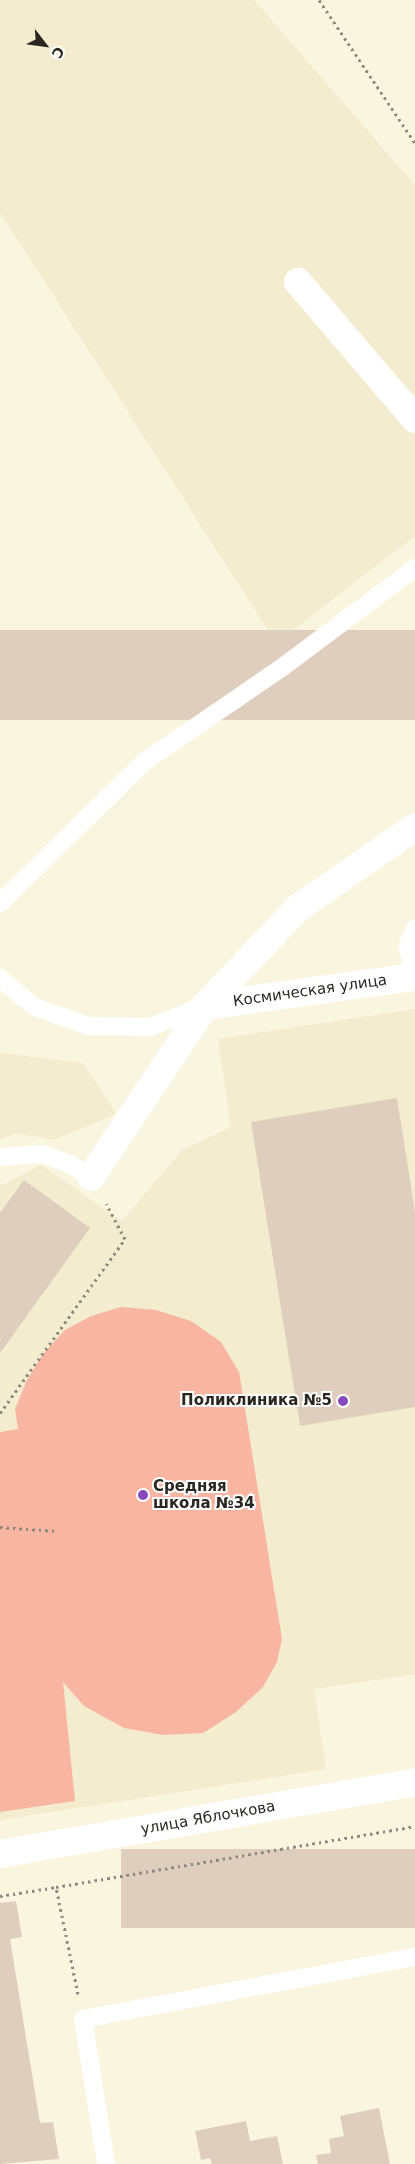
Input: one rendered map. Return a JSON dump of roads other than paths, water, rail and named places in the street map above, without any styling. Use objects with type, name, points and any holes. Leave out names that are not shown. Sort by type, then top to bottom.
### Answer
[{"type":"street","points":[[298,282],[415,419]]},
{"type":"street","points":[[91,1177],[205,1006],[298,908],[415,827]]},
{"type":"street","name":"Космическая улица","points":[[205,1006],[414,977]]},
{"type":"street","name":"улица Яблочкова","points":[[0,1854],[415,1782]]},
{"type":"lane","points":[[0,903],[144,762],[284,666],[414,572]]},
{"type":"lane","points":[[414,977],[408,944],[415,928]]},
{"type":"lane","points":[[0,978],[33,1006],[88,1026],[150,1027],[205,1006]]},
{"type":"lane","points":[[0,1157],[42,1154],[70,1164],[91,1177]]},
{"type":"lane","points":[[106,2164],[83,2019],[415,1957]]},
{"type":"place","name":"Поликлиника №5","points":[[343,1401]]},
{"type":"place","name":"Средняя школа №34","points":[[143,1495]]}]
